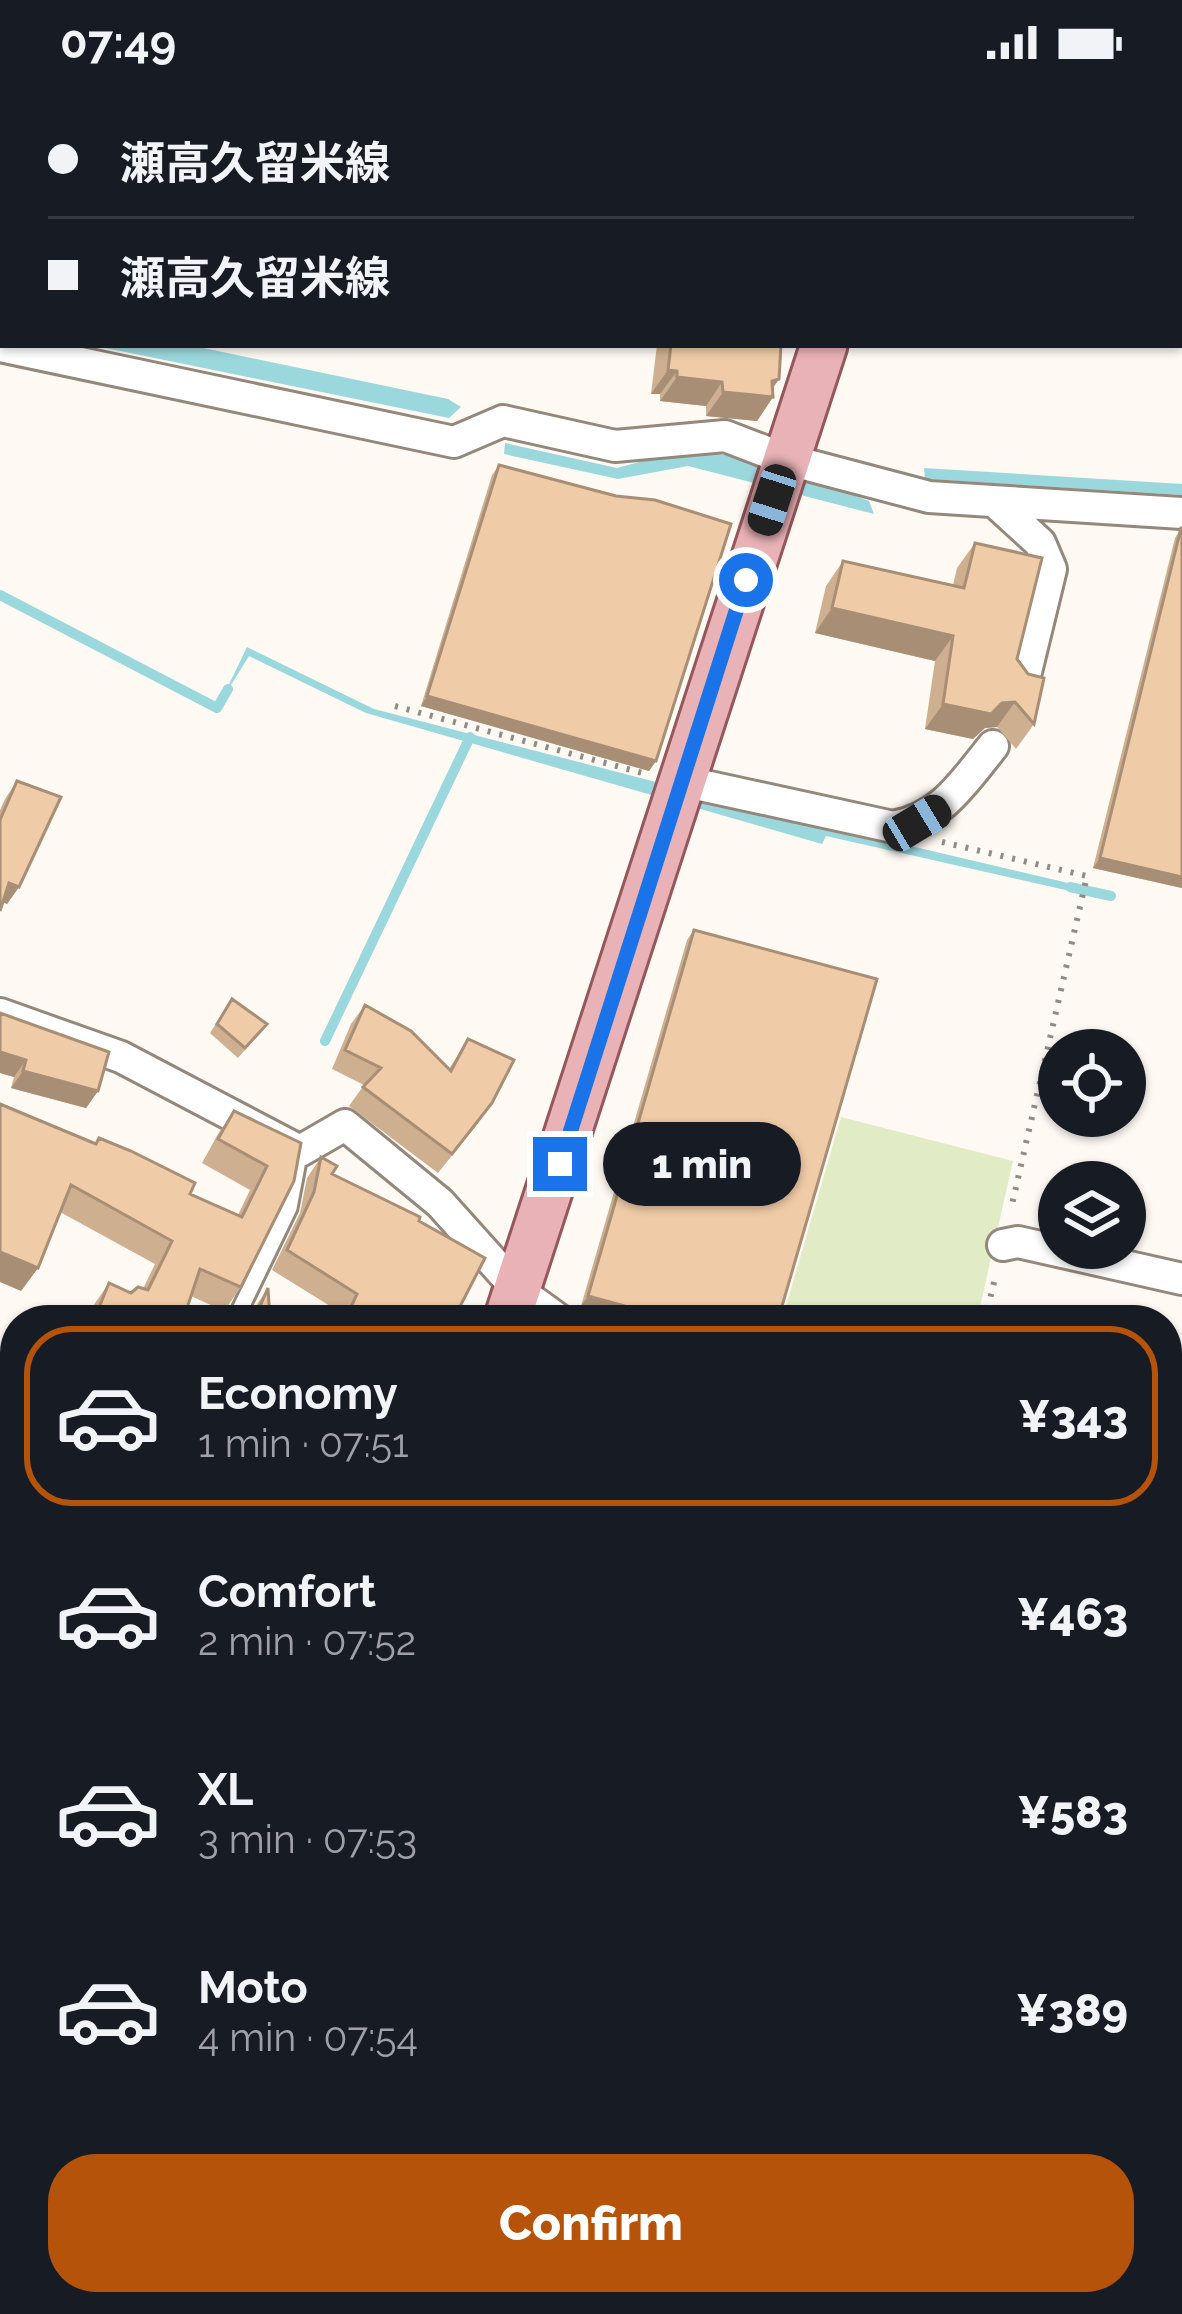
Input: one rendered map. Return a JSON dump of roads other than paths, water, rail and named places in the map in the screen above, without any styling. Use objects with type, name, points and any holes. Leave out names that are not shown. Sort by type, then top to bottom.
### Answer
[{"type":"main road","points":[[513,1305],[823,348]]},
{"type":"street","points":[[9,348],[454,442],[503,421],[615,446],[725,436],[785,459],[929,496],[1182,513]]},
{"type":"street","points":[[994,501],[1040,543],[1051,569],[1023,684]]},
{"type":"street","points":[[682,781],[893,826],[917,823],[944,806],[993,746]]},
{"type":"street","points":[[0,1014],[121,1057],[299,1151],[345,1125],[440,1203],[512,1305]]},
{"type":"street","points":[[1003,1245],[1018,1242],[1182,1279]]},
{"type":"lane","points":[[242,1305],[289,1208],[299,1151]]},
{"type":"water","points":[[106,348],[203,348],[448,399],[461,407],[449,418]]},
{"type":"water","points":[[505,443],[617,468],[687,449],[768,462],[869,501],[874,514],[688,466],[618,479],[504,454]]},
{"type":"water","points":[[924,468],[1182,484],[1182,495],[925,479]]},
{"type":"water","points":[[247,647],[374,709],[830,827],[1081,886],[1079,893],[826,836],[822,844],[366,713],[249,656],[221,701]]},
{"type":"waterway","points":[[0,595],[217,708],[228,689]]},
{"type":"waterway","points":[[325,1041],[470,737]]},
{"type":"waterway","points":[[1070,887],[1111,896]]}]
